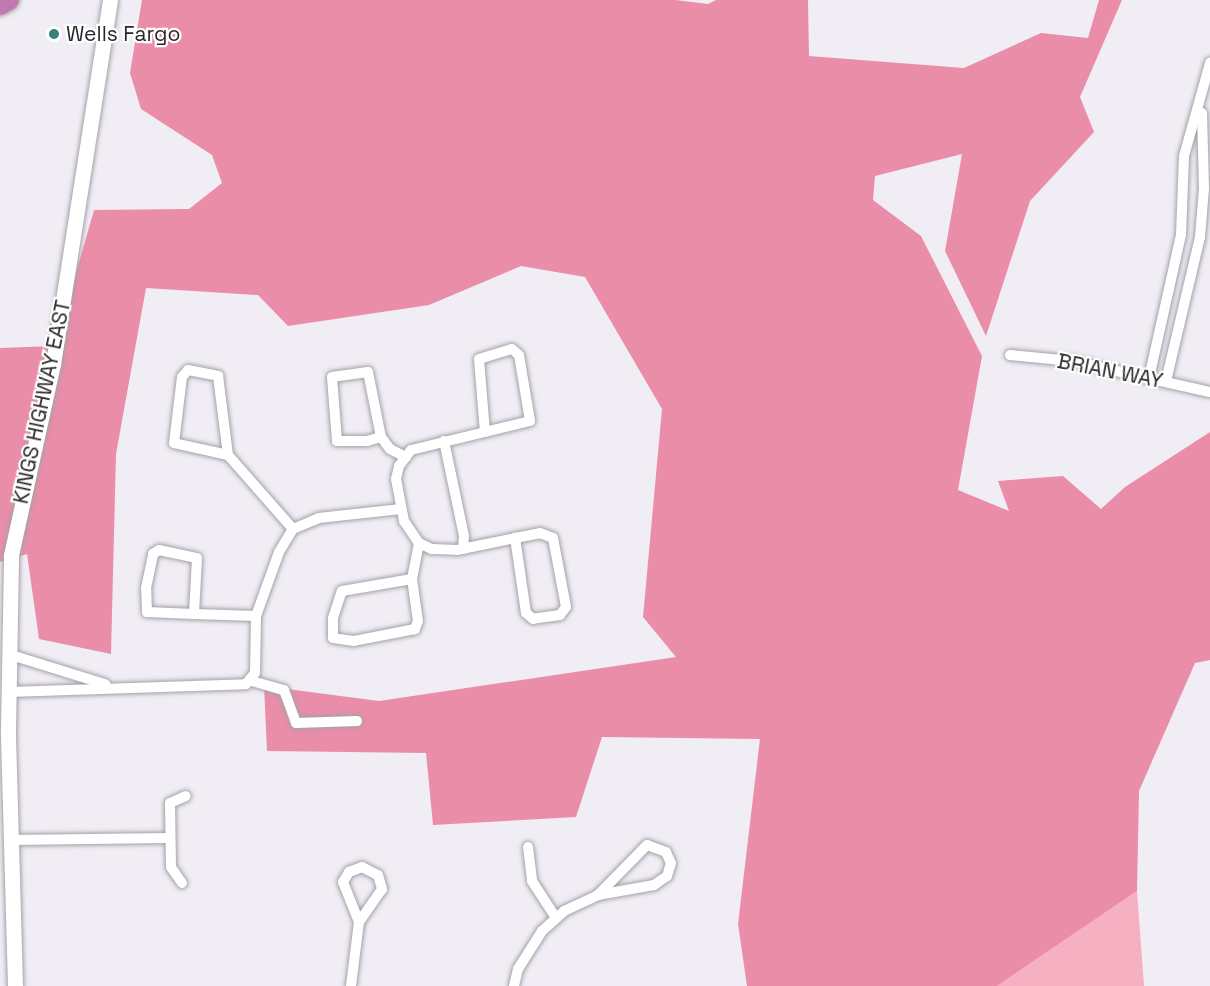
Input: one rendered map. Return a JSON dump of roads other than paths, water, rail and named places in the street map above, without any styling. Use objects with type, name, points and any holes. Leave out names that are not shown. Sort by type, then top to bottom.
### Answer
[{"type":"highway","points":[[0,5],[9,0]]},
{"type":"street","name":"KINGS HIGHWAY EAST","points":[[15,986],[10,840],[8,654],[4,599],[11,555],[53,364],[81,204],[110,0]]},
{"type":"street","points":[[1149,378],[1172,283],[1183,212],[1185,156],[1201,106],[1210,63]]},
{"type":"street","points":[[1166,381],[1190,286],[1203,213],[1201,106]]},
{"type":"street","points":[[1183,212],[1203,213]]},
{"type":"street","points":[[1172,283],[1190,286]]},
{"type":"street","points":[[485,432],[479,359],[488,353],[516,351],[530,421],[485,432],[444,441],[411,450],[396,478],[404,521],[419,543],[432,549],[463,549],[515,537],[547,532],[553,538],[566,607],[561,615],[533,619],[526,613],[515,537]]},
{"type":"street","name":"BRIAN WAY","points":[[1010,355],[1072,361],[1210,392]]},
{"type":"street","points":[[228,455],[174,443],[182,377],[188,370],[218,376],[228,455],[293,530]]},
{"type":"street","points":[[381,437],[367,441],[337,441],[332,377],[359,371],[370,374],[381,437],[390,448],[406,457]]},
{"type":"street","points":[[444,441],[464,536],[463,549]]},
{"type":"street","points":[[252,681],[256,616],[279,552],[293,530],[319,518],[401,509]]},
{"type":"street","points":[[412,579],[342,591],[333,618],[333,638],[354,641],[415,629],[418,621],[412,579],[419,543]]},
{"type":"street","points":[[194,614],[197,558],[159,550],[153,554],[146,588],[147,612],[194,614],[256,616]]},
{"type":"street","points":[[8,654],[111,686]]},
{"type":"street","points":[[9,692],[111,686],[217,686],[252,681],[284,690],[296,723],[357,721]]},
{"type":"street","points":[[182,883],[171,867],[170,803],[186,796]]},
{"type":"street","points":[[10,840],[169,838]]},
{"type":"street","points":[[514,986],[524,956],[556,918],[598,896],[662,881],[671,870],[666,852],[655,845],[641,847],[598,896]]},
{"type":"street","points":[[528,847],[528,872],[556,918]]},
{"type":"street","points":[[351,986],[359,922],[382,889],[378,874],[362,867],[349,872],[343,882],[359,922]]},
{"type":"place","name":"Wells Fargo","points":[[54,34]]}]
